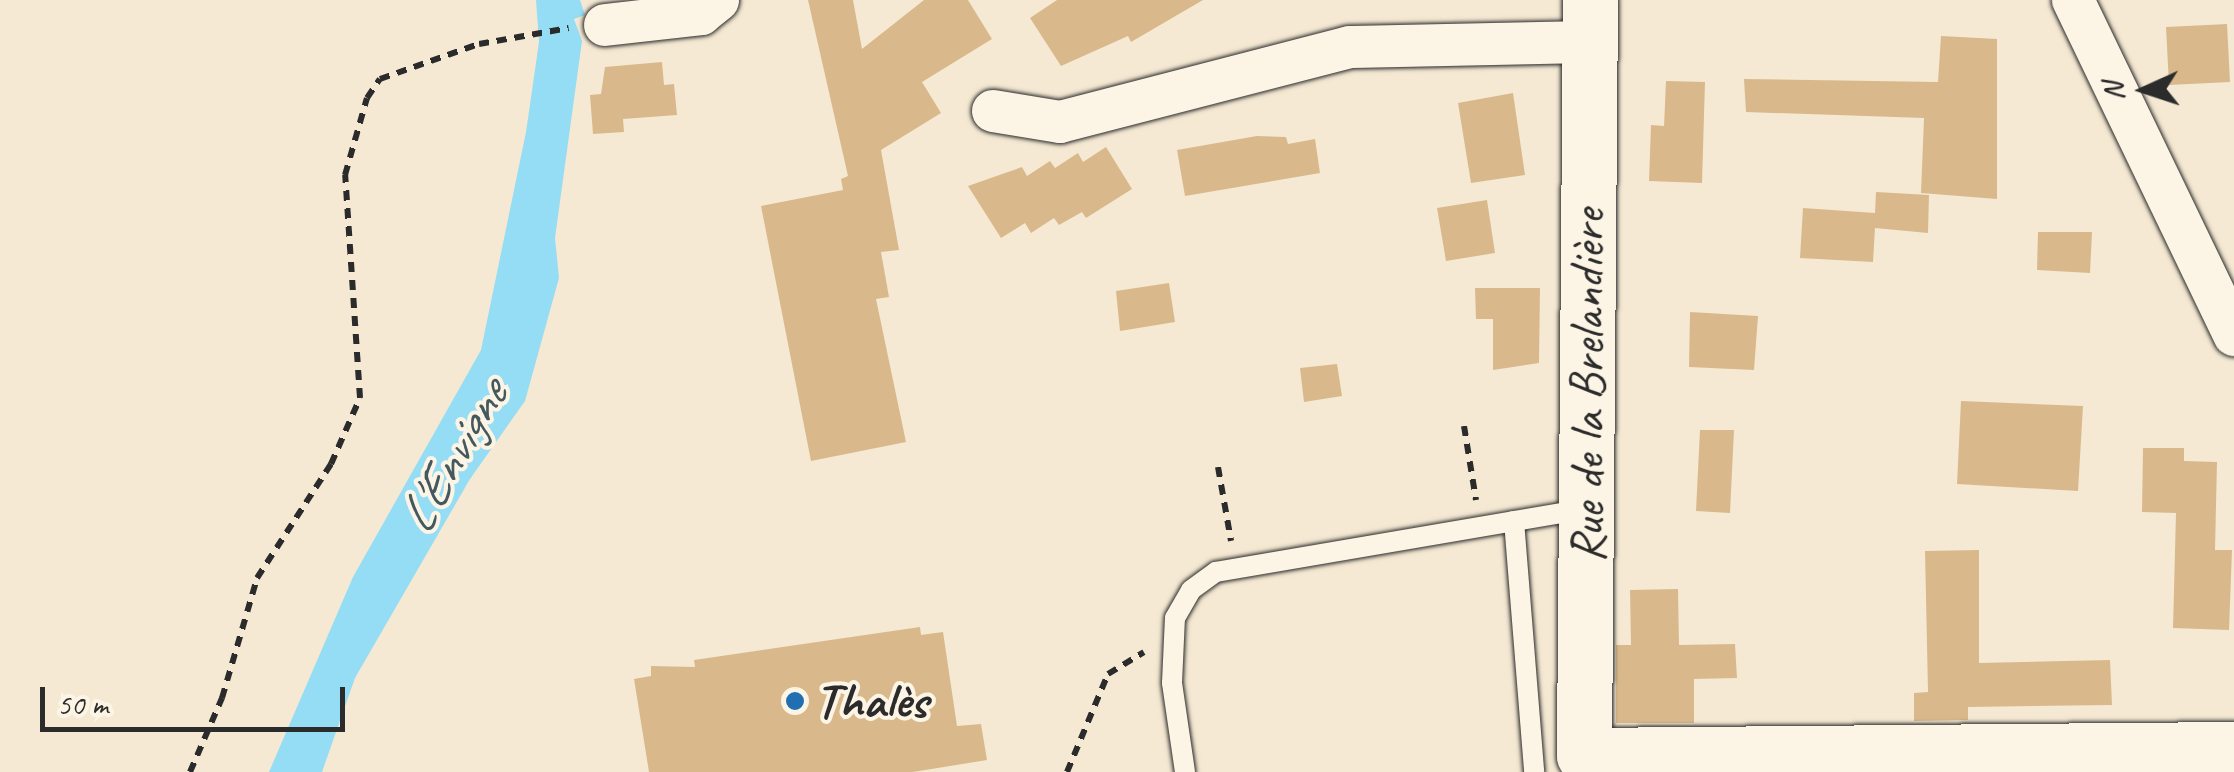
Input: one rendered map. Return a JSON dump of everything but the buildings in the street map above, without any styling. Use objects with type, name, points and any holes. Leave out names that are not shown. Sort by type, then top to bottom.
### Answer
[{"type":"street","points":[[595,26],[701,14],[718,0]]},
{"type":"street","points":[[2073,0],[2234,335]]},
{"type":"street","points":[[993,111],[1060,122],[1350,47],[1589,21]]},
{"type":"street","name":"Rue de la Brelandière","points":[[1568,766],[1586,509],[1589,21]]},
{"type":"street","points":[[1568,766],[2234,749]]},
{"type":"lane","points":[[1186,772],[1170,646],[1191,590],[1235,568],[1586,509]]},
{"type":"lane","points":[[1514,521],[1568,766]]},
{"type":"path","points":[[190,772],[222,698],[257,578],[331,464],[360,398],[345,175],[367,98],[380,79],[531,32],[595,26]]},
{"type":"path","points":[[1218,467],[1235,568]]},
{"type":"path","points":[[1067,772],[1108,674],[1170,646]]},
{"type":"water","name":"L'Envigne","points":[[536,0],[580,0],[585,15],[574,19],[582,41],[555,238],[559,278],[525,401],[470,479],[355,678],[322,772],[269,772],[353,577],[481,350],[526,132],[539,42]]},
{"type":"place","name":"Thalès","points":[[795,701]]}]
